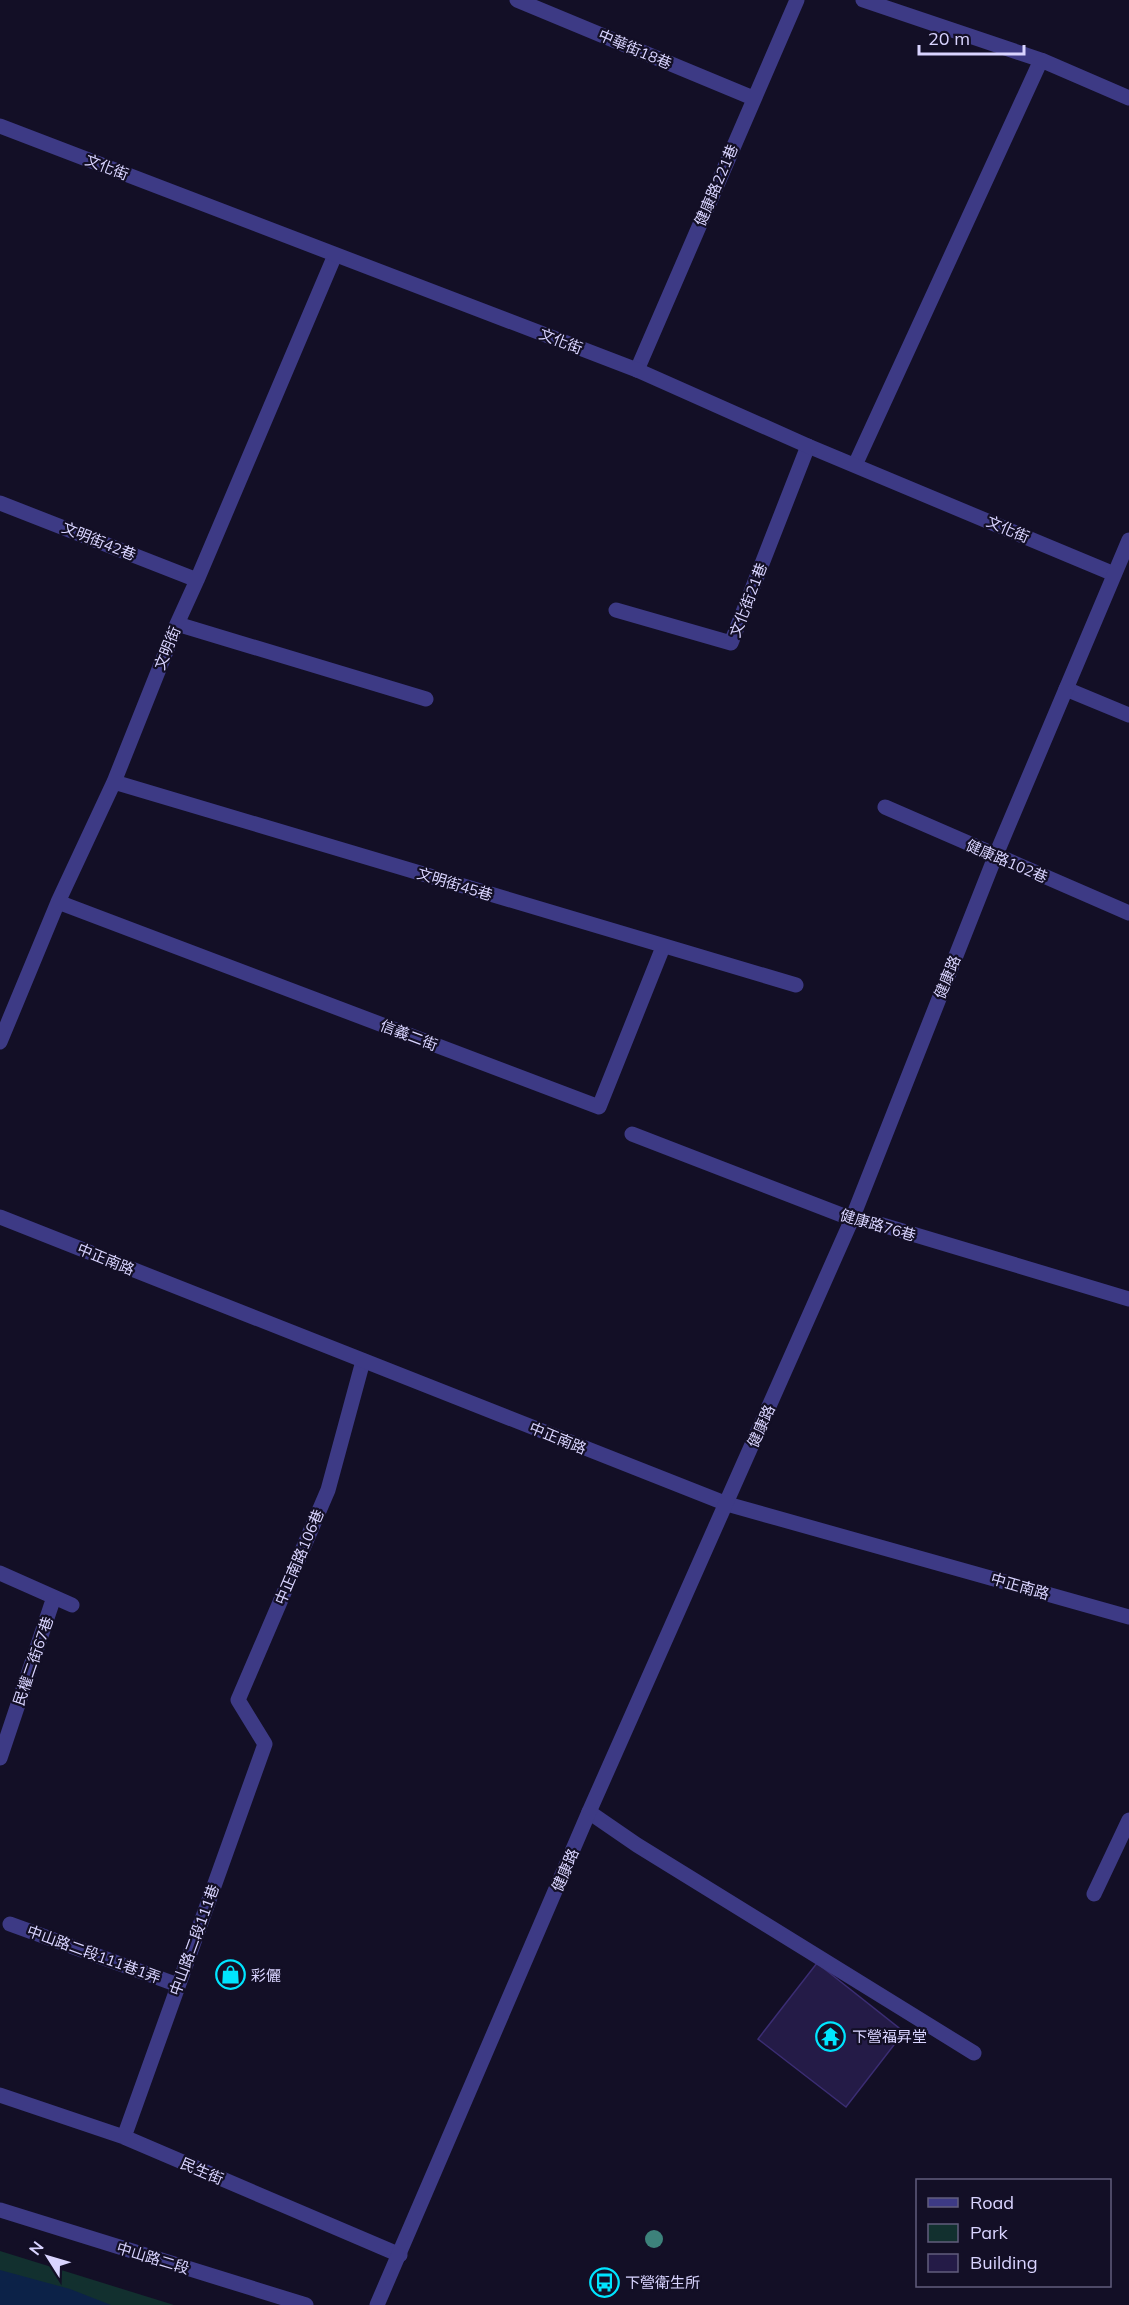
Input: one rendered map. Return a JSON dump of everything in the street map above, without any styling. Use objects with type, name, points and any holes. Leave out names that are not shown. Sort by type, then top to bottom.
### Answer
[{"type":"street","name":"中華街18巷","points":[[517,0],[753,98]]},
{"type":"street","name":"健康路221巷","points":[[637,370],[797,0]]},
{"type":"street","points":[[863,0],[1041,60],[1129,98]]},
{"type":"street","points":[[855,465],[1041,60]]},
{"type":"street","name":"文化街","points":[[0,126],[637,370],[808,446],[1114,574]]},
{"type":"street","name":"文明街","points":[[0,1042],[58,902],[114,782],[177,624],[335,255]]},
{"type":"street","name":"文化街21巷","points":[[616,610],[731,643],[808,446]]},
{"type":"street","name":"文明街42巷","points":[[0,502],[197,580]]},
{"type":"street","name":"健康路","points":[[377,2305],[590,1812],[852,1219],[995,856],[1129,540]]},
{"type":"street","points":[[177,624],[426,699]]},
{"type":"street","points":[[1066,689],[1129,715]]},
{"type":"street","name":"文明街45巷","points":[[114,782],[796,985]]},
{"type":"street","name":"健康路102巷","points":[[885,807],[1129,913]]},
{"type":"street","name":"信義二街","points":[[58,902],[599,1107],[663,946]]},
{"type":"street","name":"健康路76巷","points":[[632,1134],[852,1219],[879,1224],[1129,1299]]},
{"type":"street","name":"中正南路","points":[[0,1217],[727,1504],[1129,1617]]},
{"type":"street","name":"中正南路106巷","points":[[266,1744],[238,1700],[328,1490],[363,1361]]},
{"type":"street","points":[[0,1573],[72,1605]]},
{"type":"street","name":"民權二街67巷","points":[[0,1758],[54,1597]]},
{"type":"street","name":"中山路二段111巷","points":[[124,2137],[266,1744]]},
{"type":"street","points":[[590,1812],[637,1845],[974,2053]]},
{"type":"street","points":[[1094,1894],[1129,1820]]},
{"type":"street","name":"中山路二段111巷1弄","points":[[10,1924],[178,1985]]},
{"type":"street","name":"民生街","points":[[0,2095],[124,2137],[400,2255]]},
{"type":"street","name":"中山路二段","points":[[0,2211],[306,2305]]},
{"type":"green space","points":[[0,2251],[174,2305],[0,2305]]},
{"type":"water","points":[[0,2270],[70,2289],[111,2305],[0,2305]]},
{"type":"building","name":"下營福昇堂","points":[[817,1963],[904,2032],[846,2107],[758,2039]]},
{"type":"place","name":"彩儷","points":[[230,1975]]},
{"type":"place","name":"下營福昇堂","points":[[831,2036]]},
{"type":"place","name":"下營衛生所","points":[[604,2282]]}]
